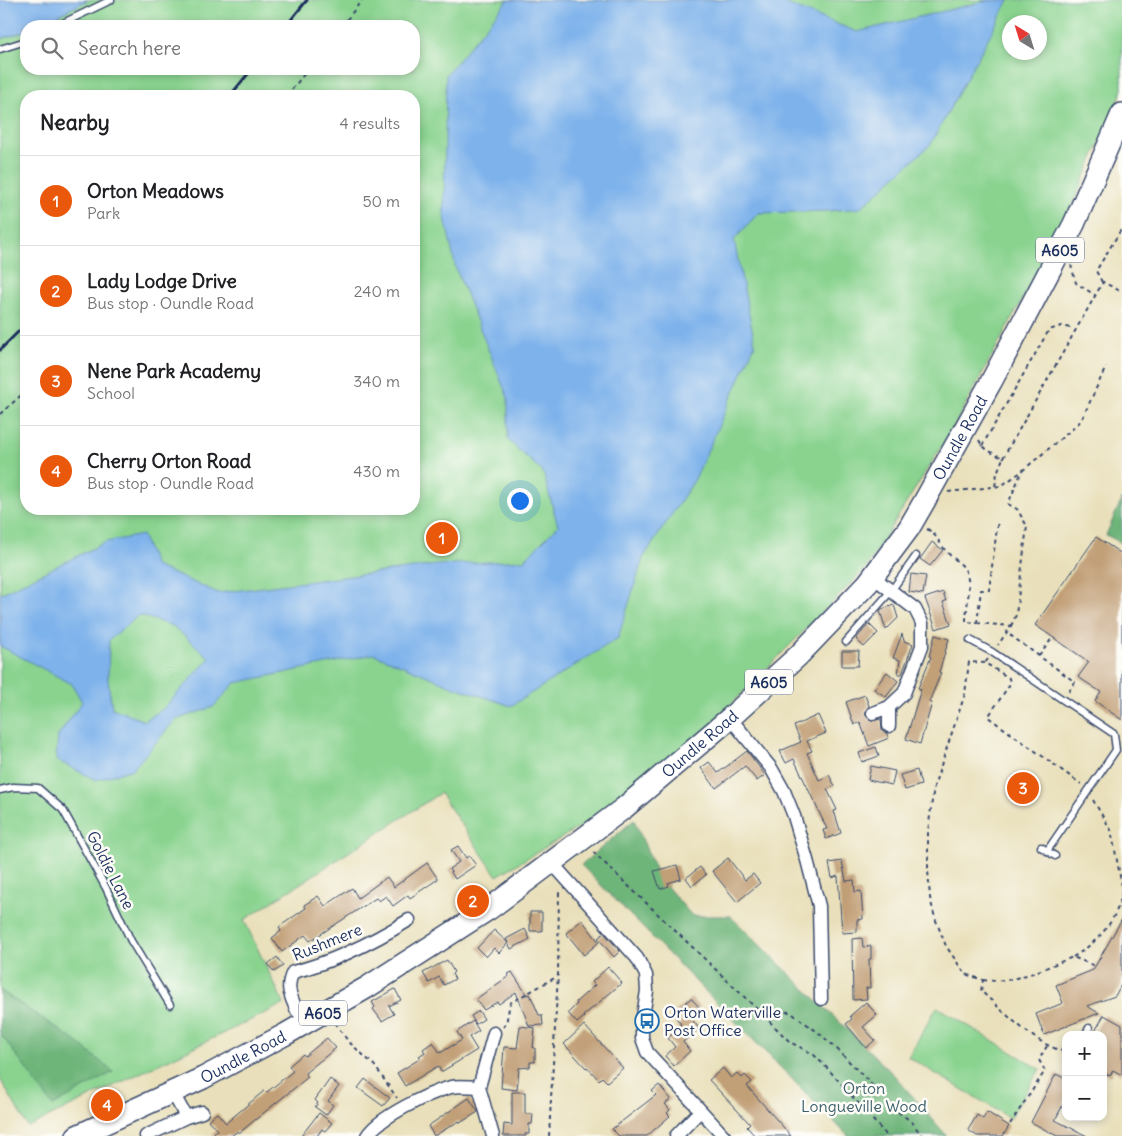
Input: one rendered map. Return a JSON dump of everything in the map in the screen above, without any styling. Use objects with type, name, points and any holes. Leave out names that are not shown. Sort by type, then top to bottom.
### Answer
[{"type":"main road","name":"Oundle Road","points":[[77,1136],[173,1093],[327,1011],[443,940],[556,866],[582,840],[624,808],[730,718],[798,656],[873,577],[919,510],[950,459],[1074,224],[1122,114]]},
{"type":"street","points":[[873,577],[915,608],[922,623],[922,646],[904,693],[890,707],[873,713]]},
{"type":"street","points":[[889,726],[890,707]]},
{"type":"street","points":[[730,718],[770,768],[784,791],[794,816],[808,860],[818,906],[821,998]]},
{"type":"street","points":[[556,866],[637,958],[646,974],[647,991],[642,1022],[642,1038],[647,1052],[724,1136]]},
{"type":"street","name":"Rushmere","points":[[298,1011],[290,993],[288,981],[293,972],[308,969],[378,939],[409,920]]},
{"type":"street","points":[[493,1136],[479,1088],[494,1033]]},
{"type":"street","points":[[367,1136],[372,1128],[404,1108],[453,1086],[479,1088]]},
{"type":"street","points":[[173,1093],[186,1117]]},
{"type":"street","points":[[676,1136],[700,1111]]},
{"type":"street","points":[[146,1136],[186,1117],[202,1112]]},
{"type":"lane","points":[[69,20],[111,0]]},
{"type":"lane","points":[[0,50],[20,43]]},
{"type":"lane","points":[[846,642],[891,591],[916,556]]},
{"type":"lane","points":[[970,640],[992,652],[1114,734],[1116,750],[1088,792],[1044,849],[1055,856]]},
{"type":"lane","name":"Goldie Lane","points":[[0,790],[13,786],[38,788],[63,810],[106,888],[131,941],[170,1005]]},
{"type":"path","points":[[347,20],[362,0]]},
{"type":"path","points":[[292,90],[303,75]]},
{"type":"path","points":[[1122,228],[1096,271],[1102,282],[1122,292]]},
{"type":"path","points":[[995,487],[997,473],[1003,458],[1102,282]]},
{"type":"path","points":[[982,446],[1049,330],[1062,326],[1075,330]]},
{"type":"path","points":[[946,492],[995,487],[1009,482],[1082,419],[1106,368]]},
{"type":"path","points":[[0,414],[20,396]]},
{"type":"path","points":[[976,436],[982,446],[1003,458]]},
{"type":"path","points":[[986,663],[1011,626],[1016,615],[1027,526],[1017,509],[1008,504],[1022,471]]},
{"type":"path","points":[[977,623],[981,590],[989,590],[998,520]]},
{"type":"path","points":[[922,528],[934,533],[946,552],[965,569],[968,577],[966,622],[1011,626]]},
{"type":"path","points":[[1010,635],[1076,682],[1063,700]]},
{"type":"path","points":[[1039,656],[1052,637]]},
{"type":"path","points":[[1122,886],[1111,830],[1084,786],[988,717],[1010,684],[1009,678],[986,663],[969,662],[965,694],[934,786],[930,806],[928,831],[930,898],[946,946],[965,974],[997,982],[1014,980],[1073,957],[1086,949],[1111,922],[1120,904],[1122,891]]},
{"type":"path","points":[[582,840],[790,1042],[813,1054],[887,1136]]},
{"type":"path","points":[[550,1136],[558,976],[556,866]]},
{"type":"path","points":[[1073,957],[1095,966]]},
{"type":"path","points":[[494,1033],[506,1024],[510,1003],[558,976]]},
{"type":"path","points":[[983,980],[981,991],[1047,1046],[1062,1051]]},
{"type":"path","points":[[758,1010],[790,1012],[819,1033],[897,1111],[912,1122],[922,1136]]},
{"type":"path","points":[[327,1011],[348,1041],[374,1065],[404,1108]]},
{"type":"path","points":[[1010,1124],[1044,1071],[1039,1060],[1047,1046]]},
{"type":"green space","points":[[88,0],[1122,0],[1122,92],[1063,224],[954,426],[866,568],[702,734],[583,825],[497,876],[440,793],[244,920],[284,1004],[28,1127],[0,1079],[0,39],[20,33],[20,75],[420,75],[420,20],[49,20]]},
{"type":"green space","points":[[1122,499],[1122,543],[1106,535]]},
{"type":"green space","name":"Orton Longueville Wood","points":[[634,820],[658,876],[692,916],[730,916],[894,1075],[947,1136],[848,1136],[581,865]]},
{"type":"green space","points":[[0,990],[77,1042],[113,1072],[53,1106],[0,1033]]},
{"type":"green space","points":[[937,1007],[1040,1069],[1010,1118],[908,1057]]},
{"type":"water","points":[[0,0],[88,0],[49,20],[20,20],[20,33],[0,39]]},
{"type":"water","points":[[508,0],[777,0],[857,32],[990,0],[1009,0],[930,145],[860,208],[758,213],[734,240],[755,344],[695,479],[643,558],[618,638],[511,706],[452,686],[374,654],[235,683],[213,707],[175,720],[133,769],[96,780],[56,760],[58,736],[82,702],[72,684],[0,646],[0,594],[106,542],[142,535],[155,566],[218,593],[437,565],[524,560],[558,526],[543,472],[508,440],[508,398],[456,269],[444,213],[446,75]],"holes":[[[139,615],[173,626],[210,658],[163,709],[144,721],[112,708],[108,681],[109,640]]]},
{"type":"building","points":[[1096,537],[1122,554],[1122,720],[1095,701],[1101,692],[1078,677],[1089,662],[1035,625]]},
{"type":"building","points":[[932,542],[943,550],[930,566],[920,559]]},
{"type":"building","points":[[911,574],[926,576],[923,594],[909,592]]},
{"type":"building","points":[[943,592],[946,601],[943,602],[951,624],[936,629],[925,598]]},
{"type":"building","points":[[894,605],[898,618],[886,630],[880,611]]},
{"type":"building","points":[[869,624],[878,633],[864,647],[856,639]]},
{"type":"building","points":[[902,634],[904,641],[913,644],[902,674],[898,674],[900,660],[893,658]]},
{"type":"building","points":[[935,635],[949,639],[939,672],[941,673],[929,702],[932,703],[920,744],[906,739],[921,689],[918,688],[931,657],[929,656]]},
{"type":"building","points":[[842,651],[859,651],[858,666],[842,666]]},
{"type":"building","points":[[887,672],[898,681],[886,697],[874,689]]},
{"type":"building","points":[[865,695],[869,706],[865,711],[866,716],[871,721],[881,719],[882,730],[889,738],[869,746],[860,722],[854,725],[846,702]]},
{"type":"building","points":[[818,715],[826,733],[807,741],[812,751],[807,753],[819,780],[829,775],[835,786],[827,789],[837,810],[834,811],[841,833],[826,839],[823,830],[827,829],[794,759],[786,763],[780,751],[801,742],[794,726]]},
{"type":"building","points":[[876,747],[879,756],[862,762],[859,753]]},
{"type":"building","points":[[747,751],[765,775],[757,781],[745,766],[716,788],[701,768],[709,762],[718,773]]},
{"type":"building","points":[[871,766],[895,771],[892,785],[868,780]]},
{"type":"building","points":[[917,770],[921,785],[905,790],[900,775]]},
{"type":"building","points":[[458,846],[466,858],[469,856],[476,865],[455,879],[449,869],[459,862],[451,850]]},
{"type":"building","points":[[728,858],[745,880],[753,874],[760,883],[737,902],[712,871]]},
{"type":"building","points":[[842,861],[846,881],[854,880],[855,892],[861,891],[863,919],[857,920],[857,932],[842,933],[838,876],[832,878],[829,863]]},
{"type":"building","points":[[427,863],[438,879],[410,898],[408,895],[393,906],[386,896],[379,901],[376,898],[310,941],[305,935],[282,952],[272,938],[281,931],[279,927],[306,908],[304,905],[318,896],[325,906],[352,888],[358,898],[387,877],[394,887]]},
{"type":"building","points":[[677,865],[681,879],[668,883],[669,886],[660,889],[654,871]]},
{"type":"building","points":[[700,867],[706,875],[692,886],[686,878]]},
{"type":"building","points":[[530,912],[542,912],[542,931],[530,931]]},
{"type":"building","points":[[1122,919],[1122,983],[1115,996],[1087,1006],[1099,1013],[1044,1035],[1036,1014],[1063,1003],[1056,985],[1093,970]]},
{"type":"building","points":[[582,920],[599,942],[584,955],[566,933]]},
{"type":"building","points":[[525,929],[530,939],[511,949],[506,939]]},
{"type":"building","points":[[494,930],[508,943],[499,953],[494,948],[486,957],[477,948]]},
{"type":"building","points":[[604,933],[620,951],[614,957],[598,938]]},
{"type":"building","points":[[862,938],[863,947],[871,946],[871,959],[869,959],[870,988],[866,988],[867,999],[853,1000],[852,939]]},
{"type":"building","points":[[277,957],[283,966],[274,972],[268,964]]},
{"type":"building","points":[[447,960],[454,972],[452,974],[455,979],[444,985],[439,977],[429,983],[423,973]]},
{"type":"building","points":[[608,967],[622,983],[577,1023],[568,1013],[577,1004],[576,1002],[595,985],[592,982]]},
{"type":"building","points":[[512,972],[527,995],[530,994],[539,1015],[542,1015],[543,1025],[529,1026],[516,992],[499,1004],[497,1002],[484,1010],[476,999]]},
{"type":"building","points":[[395,989],[401,1000],[389,1006],[394,1014],[382,1021],[373,1009],[375,1007],[372,1002]]},
{"type":"building","points":[[691,998],[699,1007],[689,1016],[699,1028],[683,1042],[690,1051],[674,1066],[665,1056],[675,1047],[668,1038],[679,1029],[677,1027],[681,1024],[673,1014]]},
{"type":"building","points":[[866,1002],[877,1015],[863,1027],[875,1040],[866,1048],[846,1024],[852,1019],[850,1016]]},
{"type":"building","points":[[479,1011],[484,1019],[476,1024],[471,1016]]},
{"type":"building","points":[[1104,1015],[1122,1025],[1122,1075],[1113,1070],[1110,1076],[1107,1074],[1107,1031],[1095,1031]]},
{"type":"building","points":[[473,1021],[479,1031],[469,1037],[477,1050],[441,1072],[438,1066],[405,1086],[397,1073],[421,1058],[419,1056],[425,1052],[423,1049],[433,1042],[440,1053],[462,1040],[457,1032]]},
{"type":"building","points":[[584,1025],[623,1068],[607,1082],[602,1077],[599,1080],[564,1044]]},
{"type":"building","points":[[520,1026],[535,1028],[533,1048],[535,1048],[535,1062],[530,1062],[530,1067],[519,1068],[517,1090],[501,1088],[504,1047],[517,1048]]},
{"type":"building","points":[[327,1038],[336,1048],[305,1073],[308,1077],[239,1133],[238,1131],[231,1136],[211,1136],[217,1130],[208,1120],[217,1113],[226,1123],[265,1090],[267,1092],[293,1071],[289,1066]]},
{"type":"building","points":[[723,1068],[731,1078],[737,1073],[742,1078],[745,1075],[752,1082],[747,1086],[791,1136],[755,1136],[747,1127],[750,1124],[709,1080]]},
{"type":"building","points":[[1056,1074],[1062,1077],[1062,1107],[1055,1120],[1087,1136],[1057,1136],[1031,1122]]},
{"type":"building","points":[[330,1079],[339,1086],[328,1101],[333,1105],[326,1115],[315,1107],[318,1103],[315,1100]]},
{"type":"building","points":[[365,1079],[390,1098],[383,1106],[358,1088]]},
{"type":"building","points":[[659,1085],[671,1099],[665,1104],[670,1110],[667,1113],[670,1116],[647,1136],[619,1136],[612,1129],[656,1095],[652,1091]]},
{"type":"building","points":[[512,1092],[525,1092],[525,1114],[533,1114],[532,1124],[529,1124],[529,1134],[525,1134],[526,1136],[503,1136],[504,1124],[512,1125]]},
{"type":"building","points":[[469,1098],[478,1112],[434,1136],[428,1126]]},
{"type":"building","points":[[987,1112],[1009,1126],[1003,1136],[977,1136],[968,1130],[977,1115],[983,1119]]},
{"type":"building","points":[[319,1113],[332,1123],[325,1131],[322,1129],[317,1136],[301,1136]]},
{"type":"railway","points":[[291,20],[307,0]]},
{"type":"railway","points":[[235,90],[247,75]]},
{"type":"railway","points":[[0,350],[20,330]]},
{"type":"place","name":"Orton Meadows","points":[[442,538]]},
{"type":"place","name":"Nene Park Academy","points":[[1023,788]]},
{"type":"place","name":"Lady Lodge Drive","points":[[473,901]]},
{"type":"place","name":"Orton Waterville Post Office","points":[[647,1021]]},
{"type":"place","name":"Cherry Orton Road","points":[[107,1105]]}]
